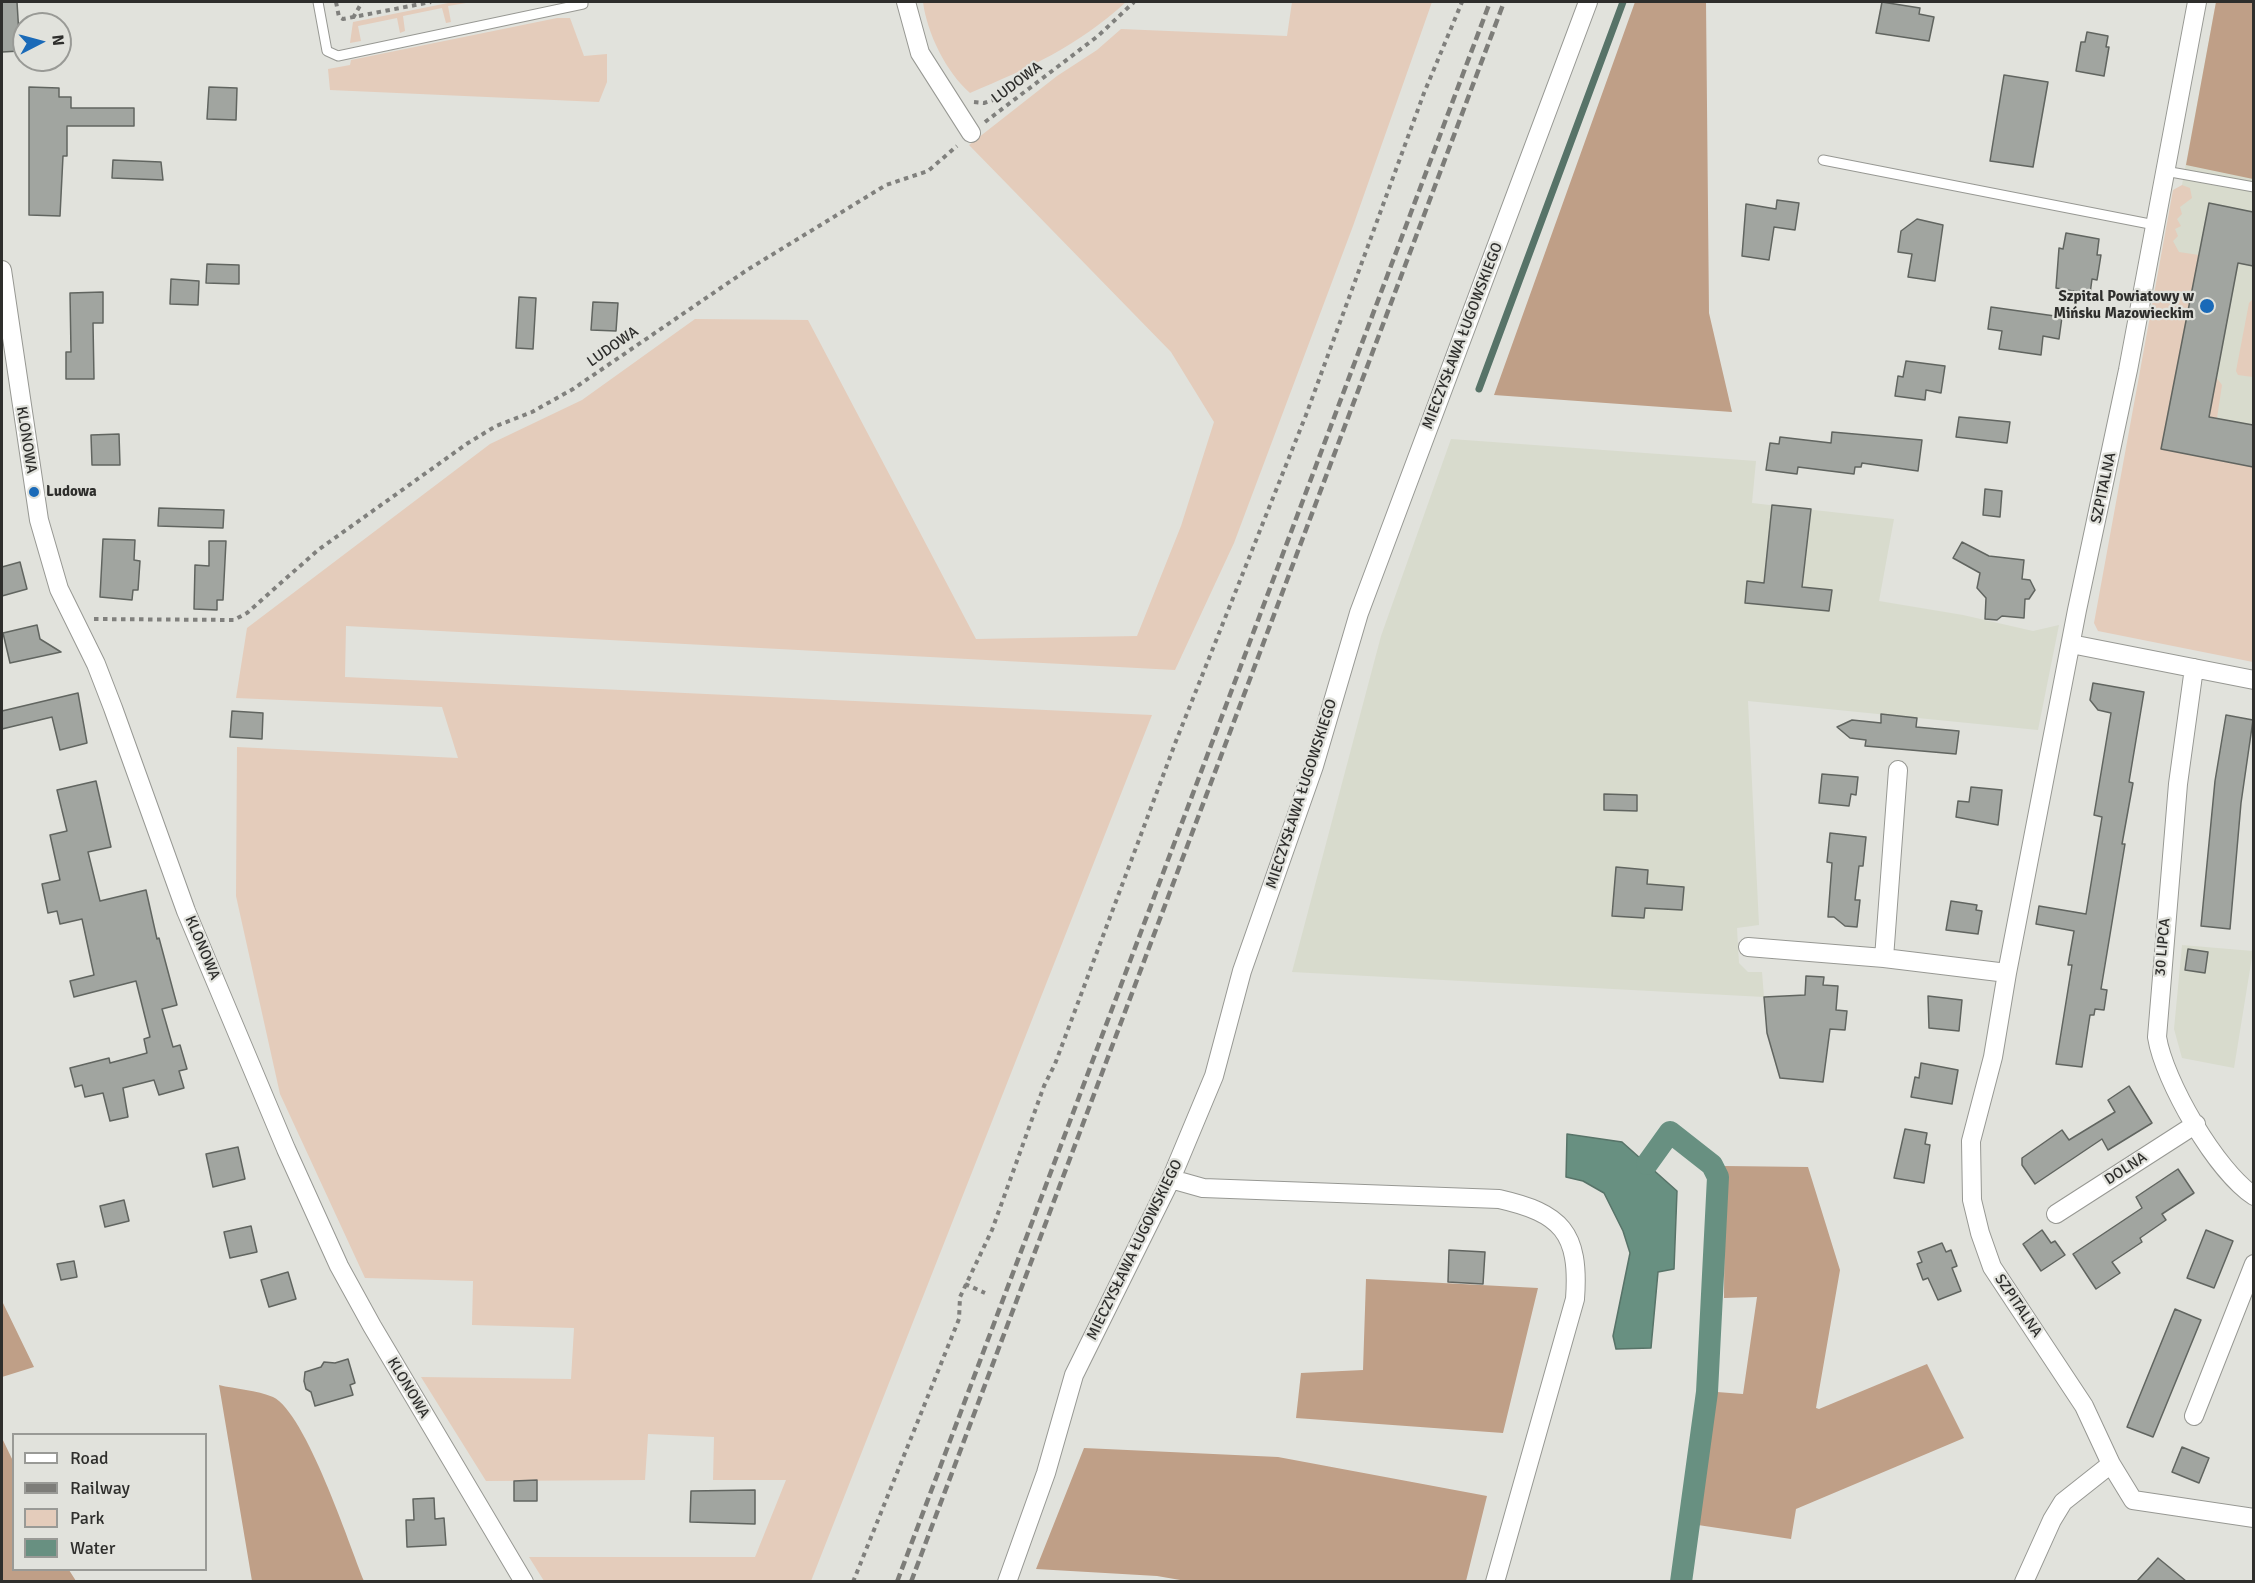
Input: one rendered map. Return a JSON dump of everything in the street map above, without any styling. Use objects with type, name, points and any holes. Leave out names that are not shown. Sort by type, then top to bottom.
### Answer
[{"type":"street","points":[[906,2],[920,53],[971,133]]},
{"type":"street","name":"MIECZYSŁAWA ŁUGOWSKIEGO","points":[[1007,1581],[1047,1473],[1074,1375],[1171,1179],[1214,1076],[1242,971],[1314,766],[1359,613],[1588,2]]},
{"type":"street","name":"SZPITALNA","points":[[2197,2],[2128,370],[2071,644],[2007,973],[1994,1057],[1971,1141],[1972,1200],[1992,1267],[2084,1406],[2111,1464],[2133,1500],[2253,1518]]},
{"type":"street","name":"KLONOWA","points":[[2,270],[39,520],[59,589],[113,708],[186,911],[286,1149],[339,1266],[372,1326],[524,1581]]},
{"type":"street","points":[[2071,644],[2253,680]]},
{"type":"street","name":"30 LIPCA","points":[[2194,668],[2178,784],[2157,1037],[2166,1068],[2196,1124],[2227,1174],[2253,1196]]},
{"type":"street","points":[[1884,958],[1898,770]]},
{"type":"street","points":[[1748,947],[1884,958],[2007,973]]},
{"type":"street","name":"DOLNA","points":[[2056,1214],[2196,1124]]},
{"type":"street","points":[[1171,1179],[1203,1188],[1499,1199],[1532,1206],[1553,1217],[1565,1234],[1573,1255],[1576,1277],[1575,1299],[1495,1581]]},
{"type":"street","points":[[2194,1416],[2253,1264]]},
{"type":"street","points":[[2024,1581],[2052,1520],[2063,1502],[2111,1464]]},
{"type":"lane","points":[[318,2],[327,51],[338,56],[583,4],[583,2]]},
{"type":"lane","points":[[1823,160],[2155,225]]},
{"type":"lane","points":[[2165,171],[2253,187]]},
{"type":"path","points":[[336,2],[339,17],[353,18],[431,2]]},
{"type":"path","points":[[353,18],[362,2]]},
{"type":"path","points":[[400,2],[401,8]]},
{"type":"path","name":"LUDOWA","points":[[75,621],[234,620],[247,613],[318,550],[468,443],[496,426],[532,412],[573,389],[747,270],[885,185],[928,171],[971,133],[1098,36],[1134,2]]},
{"type":"path","points":[[853,1581],[959,1319],[960,1297],[992,1230],[1044,1086],[1055,1064],[1176,741],[1306,415],[1424,93],[1462,2]]},
{"type":"path","points":[[965,1284],[985,1293]]},
{"type":"shaded area","points":[[1635,2],[1706,2],[1709,313],[1732,412],[1494,395]]},
{"type":"shaded area","name":"Szpital Powiatowy w Mińsku Mazowieckim","points":[[2216,2],[2253,2],[2253,477],[2137,427]]},
{"type":"shaded area","points":[[2216,2],[2253,2],[2253,179],[2186,165]]},
{"type":"shaded area","points":[[1451,439],[1756,461],[1752,503],[1894,519],[1879,601],[1963,615],[2033,631],[2059,625],[2038,730],[1748,701],[1759,925],[1737,928],[1739,963],[1748,972],[1762,972],[1764,997],[1292,972],[1381,636]]},
{"type":"shaded area","points":[[2182,945],[2253,951],[2234,1068],[2182,1058],[2174,1029]]},
{"type":"shaded area","points":[[1725,1166],[1808,1167],[1840,1270],[1816,1408],[1819,1409],[1927,1364],[1964,1438],[1796,1509],[1791,1539],[1698,1525],[1717,1392],[1743,1394],[1757,1297],[1724,1298]]},
{"type":"shaded area","points":[[1366,1279],[1538,1288],[1503,1433],[1296,1418],[1301,1373],[1363,1370]]},
{"type":"shaded area","points":[[2,1301],[34,1367],[2,1377]]},
{"type":"shaded area","points":[[219,1385],[273,1397],[286,1408],[312,1452],[364,1581],[252,1581]]},
{"type":"shaded area","points":[[2,1438],[12,1459],[12,1571],[70,1571],[76,1581],[2,1581]]},
{"type":"shaded area","points":[[1084,1448],[1278,1457],[1487,1496],[1466,1581],[1192,1582],[1157,1576],[1036,1569]]},
{"type":"green space","points":[[453,2],[472,2],[448,6],[451,22],[446,23],[442,8],[403,16],[405,31],[400,33],[397,18],[358,26],[361,41],[350,43],[353,22]]},
{"type":"green space","points":[[923,2],[1126,2],[1071,44],[970,93],[953,74],[939,51],[933,39]]},
{"type":"green space","points":[[1292,2],[1432,2],[1353,226],[1234,543],[1175,670],[346,626],[345,677],[1152,715],[811,1581],[544,1581],[529,1557],[755,1557],[786,1480],[713,1480],[714,1437],[648,1434],[645,1480],[486,1481],[421,1377],[571,1379],[574,1328],[472,1325],[473,1281],[365,1278],[280,1094],[236,896],[237,747],[458,758],[442,707],[236,698],[247,628],[490,444],[582,400],[695,319],[808,320],[976,639],[1137,636],[1181,526],[1214,422],[1171,352],[969,145],[1057,76],[1097,50],[1121,29],[1287,36]]},
{"type":"green space","points":[[557,18],[570,18],[584,56],[607,54],[607,82],[599,102],[330,90],[328,69],[350,65],[351,60]]},
{"type":"green space","points":[[2182,185],[2190,188],[2192,198],[2180,207],[2182,214],[2177,219],[2181,226],[2175,229],[2178,236],[2173,241],[2179,252],[2199,255],[2216,377],[2222,385],[2217,418],[2169,409],[2162,449],[2253,467],[2253,662],[2098,631],[2094,623],[2173,190]]},
{"type":"green space","points":[[2253,299],[2253,377],[2238,375],[2236,371],[2249,303]]},
{"type":"water","points":[[1567,1134],[1622,1142],[1677,1191],[1674,1269],[1658,1272],[1651,1348],[1616,1349],[1613,1336],[1630,1253],[1623,1231],[1604,1193],[1583,1181],[1566,1177]]},
{"type":"building","points":[[2,2],[17,2],[18,12],[12,12],[12,51],[2,52]]},
{"type":"building","points":[[1882,2],[1920,8],[1919,14],[1934,17],[1929,41],[1876,33]]},
{"type":"building","points":[[2087,32],[2108,36],[2106,47],[2109,47],[2104,76],[2076,71],[2081,42],[2085,42]]},
{"type":"building","points":[[2004,75],[2048,82],[2033,167],[1990,161]]},
{"type":"building","points":[[29,87],[59,88],[59,97],[71,97],[71,108],[134,108],[134,126],[67,126],[67,156],[63,156],[60,216],[29,215]]},
{"type":"building","points":[[209,87],[237,88],[236,120],[207,119]]},
{"type":"building","points":[[113,160],[161,162],[163,180],[112,178]]},
{"type":"building","points":[[1777,200],[1799,203],[1795,230],[1774,227],[1769,260],[1742,256],[1746,204],[1776,209]]},
{"type":"building","points":[[2209,203],[2253,212],[2253,266],[2238,263],[2209,417],[2253,425],[2253,467],[2161,449]]},
{"type":"building","points":[[1917,219],[1943,225],[1935,281],[1908,277],[1912,254],[1898,252],[1901,231]]},
{"type":"building","points":[[2066,233],[2099,239],[2097,255],[2101,255],[2097,280],[2092,279],[2090,294],[2056,288],[2059,248],[2063,249]]},
{"type":"building","points":[[207,264],[239,265],[239,284],[206,283]]},
{"type":"building","points":[[171,279],[199,281],[198,305],[170,304]]},
{"type":"building","points":[[103,292],[103,323],[93,323],[94,379],[66,379],[66,352],[71,352],[70,293]]},
{"type":"building","points":[[519,297],[536,298],[533,349],[516,348]]},
{"type":"building","points":[[593,302],[618,303],[616,331],[591,330]]},
{"type":"building","points":[[1991,307],[2062,317],[2059,339],[2043,336],[2041,355],[1999,349],[2002,331],[1988,329]]},
{"type":"building","points":[[1906,361],[1945,366],[1941,393],[1926,390],[1925,400],[1895,396],[1898,376],[1903,377]]},
{"type":"building","points":[[1959,417],[2010,422],[2007,443],[1956,437]]},
{"type":"building","points":[[1832,432],[1922,440],[1918,471],[1862,463],[1861,467],[1855,467],[1854,474],[1798,467],[1797,474],[1766,470],[1770,443],[1779,444],[1780,437],[1831,443]]},
{"type":"building","points":[[119,434],[120,465],[92,465],[91,435]]},
{"type":"building","points":[[1985,489],[2002,491],[2000,517],[1983,515]]},
{"type":"building","points":[[1772,505],[1811,509],[1802,587],[1832,590],[1829,611],[1745,603],[1747,581],[1764,583]]},
{"type":"building","points":[[159,508],[224,510],[223,528],[158,526]]},
{"type":"building","points":[[103,539],[135,540],[134,560],[140,561],[138,590],[133,590],[132,600],[100,597]]},
{"type":"building","points":[[209,541],[226,541],[223,600],[217,600],[217,610],[194,609],[195,565],[209,566]]},
{"type":"building","points":[[1962,542],[1989,556],[2024,560],[2022,579],[2030,580],[2035,590],[2029,599],[2025,599],[2024,618],[2002,616],[1997,620],[1985,619],[1986,598],[1977,588],[1980,573],[1953,558]]},
{"type":"building","points":[[20,562],[27,589],[2,596],[2,567]]},
{"type":"building","points":[[37,625],[40,639],[61,652],[10,663],[3,633]]},
{"type":"building","points":[[2093,683],[2144,692],[2129,782],[2133,783],[2122,844],[2125,844],[2101,989],[2107,990],[2104,1010],[2095,1009],[2094,1015],[2090,1015],[2082,1067],[2056,1064],[2072,965],[2068,965],[2074,931],[2036,924],[2039,906],[2086,914],[2102,817],[2094,815],[2111,713],[2098,710],[2090,700]]},
{"type":"building","points":[[78,693],[87,743],[60,750],[52,717],[2,729],[2,711]]},
{"type":"building","points":[[232,711],[263,713],[262,739],[230,737]]},
{"type":"building","points":[[1881,714],[1917,718],[1916,727],[1959,731],[1956,754],[1865,746],[1866,740],[1850,738],[1837,727],[1852,720],[1881,723]]},
{"type":"building","points":[[2226,715],[2253,720],[2241,803],[2230,929],[2201,926],[2215,781]]},
{"type":"building","points":[[1822,774],[1858,777],[1856,795],[1851,794],[1849,806],[1819,803]]},
{"type":"building","points":[[96,781],[111,847],[88,852],[100,901],[146,890],[157,939],[159,938],[177,1005],[162,1009],[173,1047],[180,1045],[187,1069],[179,1071],[184,1088],[159,1095],[154,1080],[123,1088],[128,1117],[110,1121],[103,1093],[85,1097],[82,1085],[75,1087],[70,1068],[109,1058],[110,1063],[147,1053],[144,1039],[150,1037],[136,981],[74,997],[70,981],[94,975],[82,919],[60,924],[57,911],[48,913],[42,884],[60,880],[50,835],[67,831],[57,790]]},
{"type":"building","points":[[1971,787],[2002,790],[1998,825],[1956,817],[1958,801],[1969,802]]},
{"type":"building","points":[[1604,794],[1637,795],[1637,811],[1604,810]]},
{"type":"building","points":[[1830,833],[1866,837],[1863,866],[1859,866],[1855,900],[1860,900],[1857,927],[1845,926],[1834,917],[1828,917],[1832,863],[1827,862]]},
{"type":"building","points":[[1616,867],[1648,870],[1647,884],[1684,887],[1682,910],[1645,908],[1644,918],[1612,916]]},
{"type":"building","points":[[1951,901],[1977,905],[1976,910],[1982,911],[1978,934],[1946,930]]},
{"type":"building","points":[[2188,949],[2208,952],[2205,973],[2185,970]]},
{"type":"building","points":[[1806,976],[1824,977],[1823,985],[1838,986],[1836,1010],[1847,1011],[1845,1030],[1830,1029],[1823,1082],[1780,1078],[1767,1033],[1764,997],[1805,995]]},
{"type":"building","points":[[1928,996],[1962,1000],[1959,1031],[1929,1028]]},
{"type":"building","points":[[1921,1063],[1958,1070],[1952,1104],[1911,1097],[1915,1077],[1919,1078]]},
{"type":"building","points":[[2129,1086],[2152,1123],[2108,1150],[2102,1139],[2035,1184],[2022,1165],[2022,1158],[2062,1130],[2069,1140],[2115,1112],[2108,1100]]},
{"type":"building","points":[[1905,1129],[1927,1133],[1925,1144],[1930,1145],[1924,1183],[1894,1178]]},
{"type":"building","points":[[238,1147],[245,1179],[213,1187],[206,1154]]},
{"type":"building","points":[[2178,1169],[2194,1193],[2162,1214],[2166,1220],[2140,1238],[2142,1242],[2112,1262],[2120,1273],[2096,1289],[2073,1254],[2142,1208],[2136,1197]]},
{"type":"building","points":[[124,1200],[129,1221],[105,1227],[100,1206]]},
{"type":"building","points":[[251,1226],[257,1252],[230,1258],[224,1232]]},
{"type":"building","points":[[2042,1230],[2051,1243],[2055,1241],[2065,1255],[2041,1271],[2023,1244]]},
{"type":"building","points":[[2206,1230],[2233,1241],[2214,1288],[2187,1278]]},
{"type":"building","points":[[1942,1243],[1946,1252],[1951,1250],[1957,1266],[1952,1268],[1961,1291],[1938,1300],[1928,1278],[1923,1280],[1917,1264],[1922,1262],[1918,1252]]},
{"type":"building","points":[[1449,1250],[1485,1252],[1483,1284],[1448,1282]]},
{"type":"building","points":[[74,1261],[77,1277],[61,1280],[57,1264]]},
{"type":"building","points":[[288,1272],[296,1299],[269,1307],[261,1280]]},
{"type":"building","points":[[2175,1309],[2201,1320],[2153,1437],[2127,1427]]},
{"type":"building","points":[[348,1359],[355,1383],[350,1385],[353,1395],[315,1406],[311,1392],[306,1389],[305,1372],[321,1367],[324,1362],[335,1363]]},
{"type":"building","points":[[2182,1447],[2209,1458],[2199,1483],[2172,1472]]},
{"type":"building","points":[[537,1480],[537,1501],[514,1501],[514,1481]]},
{"type":"building","points":[[755,1490],[755,1524],[690,1522],[691,1491]]},
{"type":"building","points":[[434,1498],[435,1519],[444,1518],[446,1545],[407,1547],[406,1520],[414,1520],[413,1499]]},
{"type":"building","points":[[2158,1558],[2186,1581],[2137,1581]]},
{"type":"waterway","points":[[1479,389],[1623,2]]},
{"type":"waterway","points":[[1647,1164],[1670,1132],[1712,1165],[1718,1177],[1707,1392],[1681,1582]]},
{"type":"railway","points":[[897,1582],[1490,2]]},
{"type":"railway","points":[[911,1582],[1504,2]]},
{"type":"place","name":"Szpital Powiatowy w Mińsku Mazowieckim","points":[[2207,306]]},
{"type":"place","name":"Ludowa","points":[[34,492]]}]
